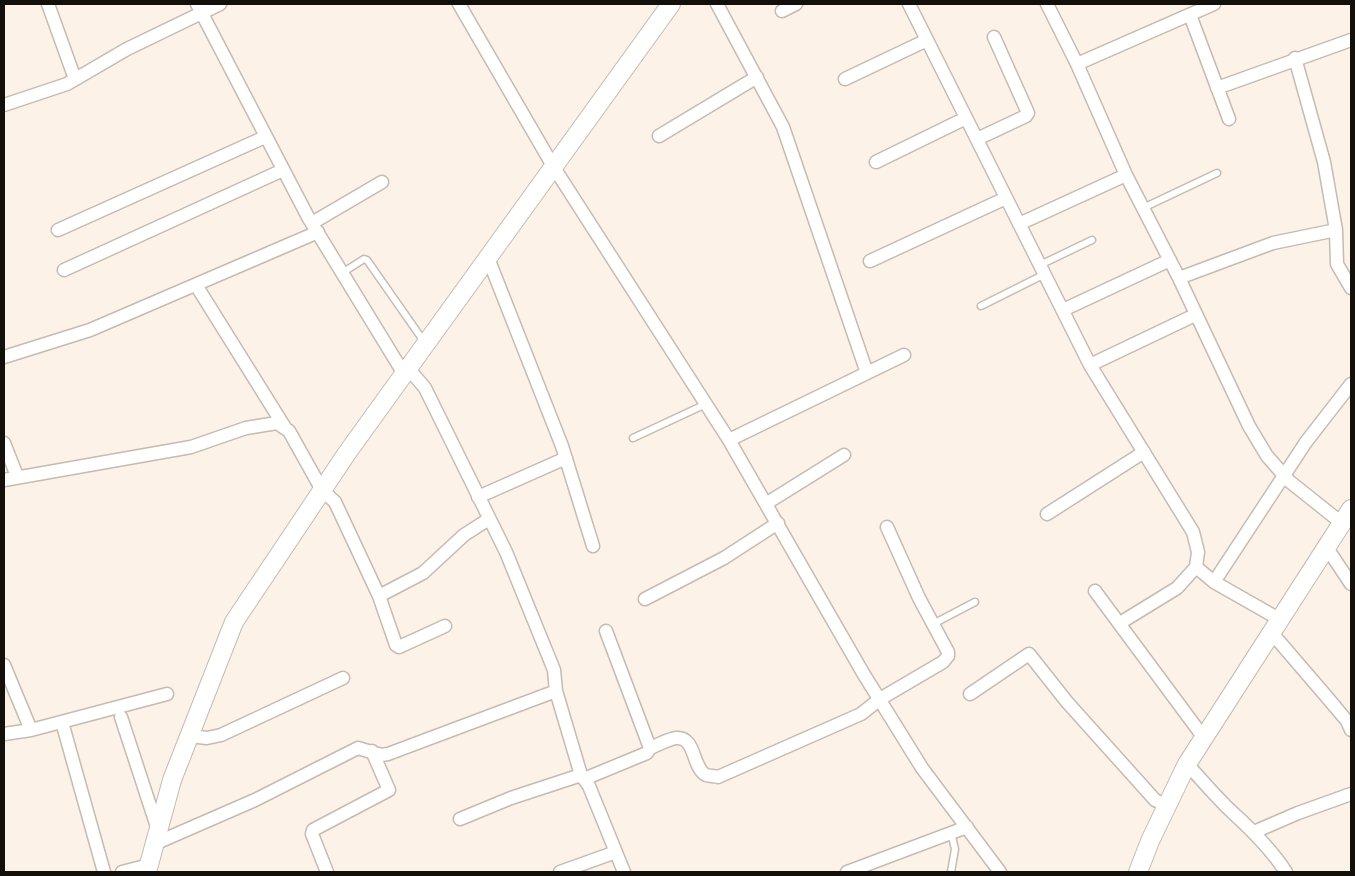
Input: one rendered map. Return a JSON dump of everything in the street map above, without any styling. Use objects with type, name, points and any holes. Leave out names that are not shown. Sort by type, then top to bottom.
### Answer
[{"type":"street","points":[[48,4],[75,79]]},
{"type":"street","points":[[4,105],[67,84],[126,49],[200,9],[220,4]]},
{"type":"street","points":[[459,4],[553,166],[729,440],[922,768],[1000,872]]},
{"type":"street","points":[[122,872],[148,868],[172,780],[234,622],[322,490],[406,371],[671,4]]},
{"type":"street","points":[[717,4],[783,126],[867,373]]},
{"type":"street","points":[[782,11],[796,4]]},
{"type":"street","points":[[909,4],[1090,365],[1193,532],[1198,552],[1196,567],[1177,588],[1120,623]]},
{"type":"street","points":[[1047,4],[1077,64],[1126,175],[1179,278],[1249,426],[1267,456],[1284,476],[1313,503],[1347,517],[1275,625],[1187,764],[1138,872]]},
{"type":"street","points":[[1077,64],[1214,4]]},
{"type":"street","points":[[200,9],[265,137],[341,274],[406,371],[424,388],[506,552],[554,670],[556,691],[582,777],[624,872]]},
{"type":"street","points":[[1190,14],[1229,119]]},
{"type":"street","points":[[977,139],[1026,116],[1028,113],[994,37]]},
{"type":"street","points":[[845,79],[927,40]]},
{"type":"street","points":[[1218,88],[1295,58],[1351,40]]},
{"type":"street","points":[[1295,58],[1324,162],[1336,230],[1337,264],[1345,281],[1351,288]]},
{"type":"street","points":[[659,136],[757,77]]},
{"type":"street","points":[[876,162],[966,118]]},
{"type":"street","points":[[58,230],[265,137]]},
{"type":"street","points":[[64,270],[283,170]]},
{"type":"street","points":[[1019,224],[1126,175]]},
{"type":"street","points":[[4,358],[90,330],[196,284],[315,227],[382,182]]},
{"type":"street","points":[[870,261],[1006,198]]},
{"type":"street","points":[[1179,278],[1273,243],[1336,230]]},
{"type":"street","points":[[488,258],[566,458],[593,546]]},
{"type":"street","points":[[1063,310],[1170,260]]},
{"type":"street","points":[[196,284],[284,426],[289,431],[322,490],[334,502],[379,596],[398,646],[445,626]]},
{"type":"street","points":[[1090,365],[1195,315]]},
{"type":"street","points":[[729,440],[904,354]]},
{"type":"street","points":[[1214,582],[1306,442],[1351,384]]},
{"type":"street","points":[[4,480],[17,476],[191,447],[246,428],[266,424],[277,423],[284,426]]},
{"type":"street","points":[[4,443],[17,476]]},
{"type":"street","points":[[1048,514],[1144,452]]},
{"type":"street","points":[[767,504],[844,455]]},
{"type":"street","points":[[478,497],[566,458]]},
{"type":"street","points":[[379,596],[423,573],[464,535],[489,519]]},
{"type":"street","points":[[645,599],[724,558],[778,523]]},
{"type":"street","points":[[460,819],[511,798],[582,777],[647,753],[650,748],[675,738],[682,739],[690,747],[699,769],[707,775],[718,777],[861,714],[880,699],[948,656],[948,652],[887,526]]},
{"type":"street","points":[[1327,548],[1351,584]]},
{"type":"street","points":[[1196,567],[1275,625],[1351,730]]},
{"type":"street","points":[[1095,590],[1204,738]]},
{"type":"street","points":[[606,631],[650,748]]},
{"type":"street","points":[[970,694],[1029,654],[1067,702],[1104,744],[1155,800],[1167,806]]},
{"type":"street","points":[[4,665],[31,730]]},
{"type":"street","points":[[189,736],[208,738],[221,735],[343,678]]},
{"type":"street","points":[[156,837],[255,800],[358,748],[388,754],[556,691]]},
{"type":"street","points":[[4,734],[31,730],[167,694]]},
{"type":"street","points":[[121,717],[156,837]]},
{"type":"street","points":[[62,722],[104,872]]},
{"type":"street","points":[[327,872],[312,834],[313,830],[389,790],[372,751]]},
{"type":"street","points":[[1187,764],[1254,832],[1286,872]]},
{"type":"street","points":[[1254,832],[1298,813],[1351,794]]},
{"type":"street","points":[[847,872],[862,870],[967,827]]},
{"type":"street","points":[[560,872],[616,852]]},
{"type":"lane","points":[[1143,208],[1217,173]]},
{"type":"lane","points":[[980,306],[1092,240]]},
{"type":"lane","points":[[341,274],[364,259],[367,260],[426,344]]},
{"type":"lane","points":[[633,438],[706,404]]},
{"type":"lane","points":[[933,624],[975,602]]},
{"type":"lane","points":[[951,833],[955,849],[951,872]]}]
